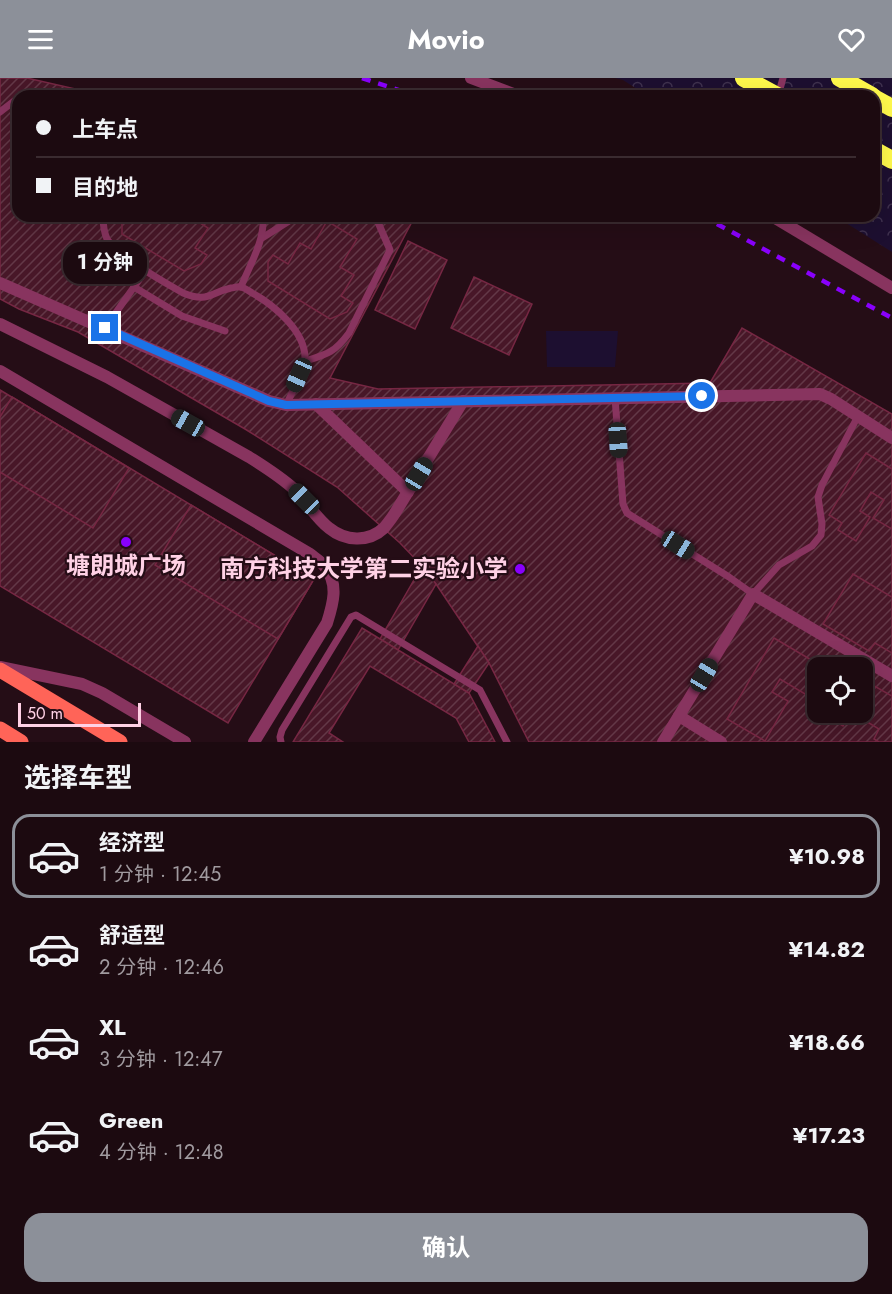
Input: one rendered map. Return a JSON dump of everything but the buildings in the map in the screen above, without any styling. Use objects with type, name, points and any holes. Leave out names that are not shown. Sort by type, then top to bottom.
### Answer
[{"type":"highway","points":[[744,78],[766,90]]},
{"type":"highway","points":[[840,78],[861,90]]},
{"type":"main road","points":[[0,669],[120,742]]},
{"type":"main road","points":[[0,729],[21,742]]},
{"type":"street","points":[[471,78],[503,90]]},
{"type":"street","points":[[782,222],[892,288]]},
{"type":"street","points":[[0,283],[269,401],[286,405],[820,394],[892,438]]},
{"type":"street","points":[[0,324],[107,377],[259,463],[292,487],[328,528],[343,537],[357,539],[373,535],[384,528],[463,401]]},
{"type":"street","points":[[0,371],[310,554],[325,566],[332,579],[334,593],[327,622],[254,742]]},
{"type":"street","points":[[316,404],[408,492]]},
{"type":"street","points":[[663,742],[753,594],[892,676]]},
{"type":"street","points":[[0,669],[82,684],[102,693],[185,742]]},
{"type":"street","points":[[679,716],[721,742]]},
{"type":"lane","points":[[103,222],[107,238],[117,252],[183,293],[194,298],[204,298],[227,289],[241,287],[265,300],[281,313],[296,331],[304,347],[306,361],[286,405]]},
{"type":"lane","points":[[241,287],[262,238],[263,222]]},
{"type":"lane","points":[[262,238],[287,222]]},
{"type":"lane","points":[[306,361],[330,353],[349,333],[390,250],[378,222]]},
{"type":"lane","points":[[105,328],[146,270]]},
{"type":"lane","points":[[134,287],[182,316],[225,331]]},
{"type":"lane","points":[[615,398],[622,504],[627,513],[753,594],[778,565],[812,546],[820,535],[822,524],[818,497],[858,416]]},
{"type":"lane","points":[[281,742],[282,730],[351,617],[356,615],[480,690],[507,742]]},
{"type":"green space","points":[[615,78],[892,78],[892,252],[844,222],[880,222],[880,90],[639,90],[623,80]]},
{"type":"green space","points":[[546,331],[618,331],[615,367],[547,367]]},
{"type":"railway","points":[[362,78],[399,90]]},
{"type":"railway","points":[[713,222],[892,318]]},
{"type":"place","name":"塘朗城广场","points":[[126,542]]},
{"type":"place","name":"南方科技大学第二实验小学","points":[[520,569]]},
{"type":"route","points":[[105,328],[269,401],[286,405],[702,396]]}]
